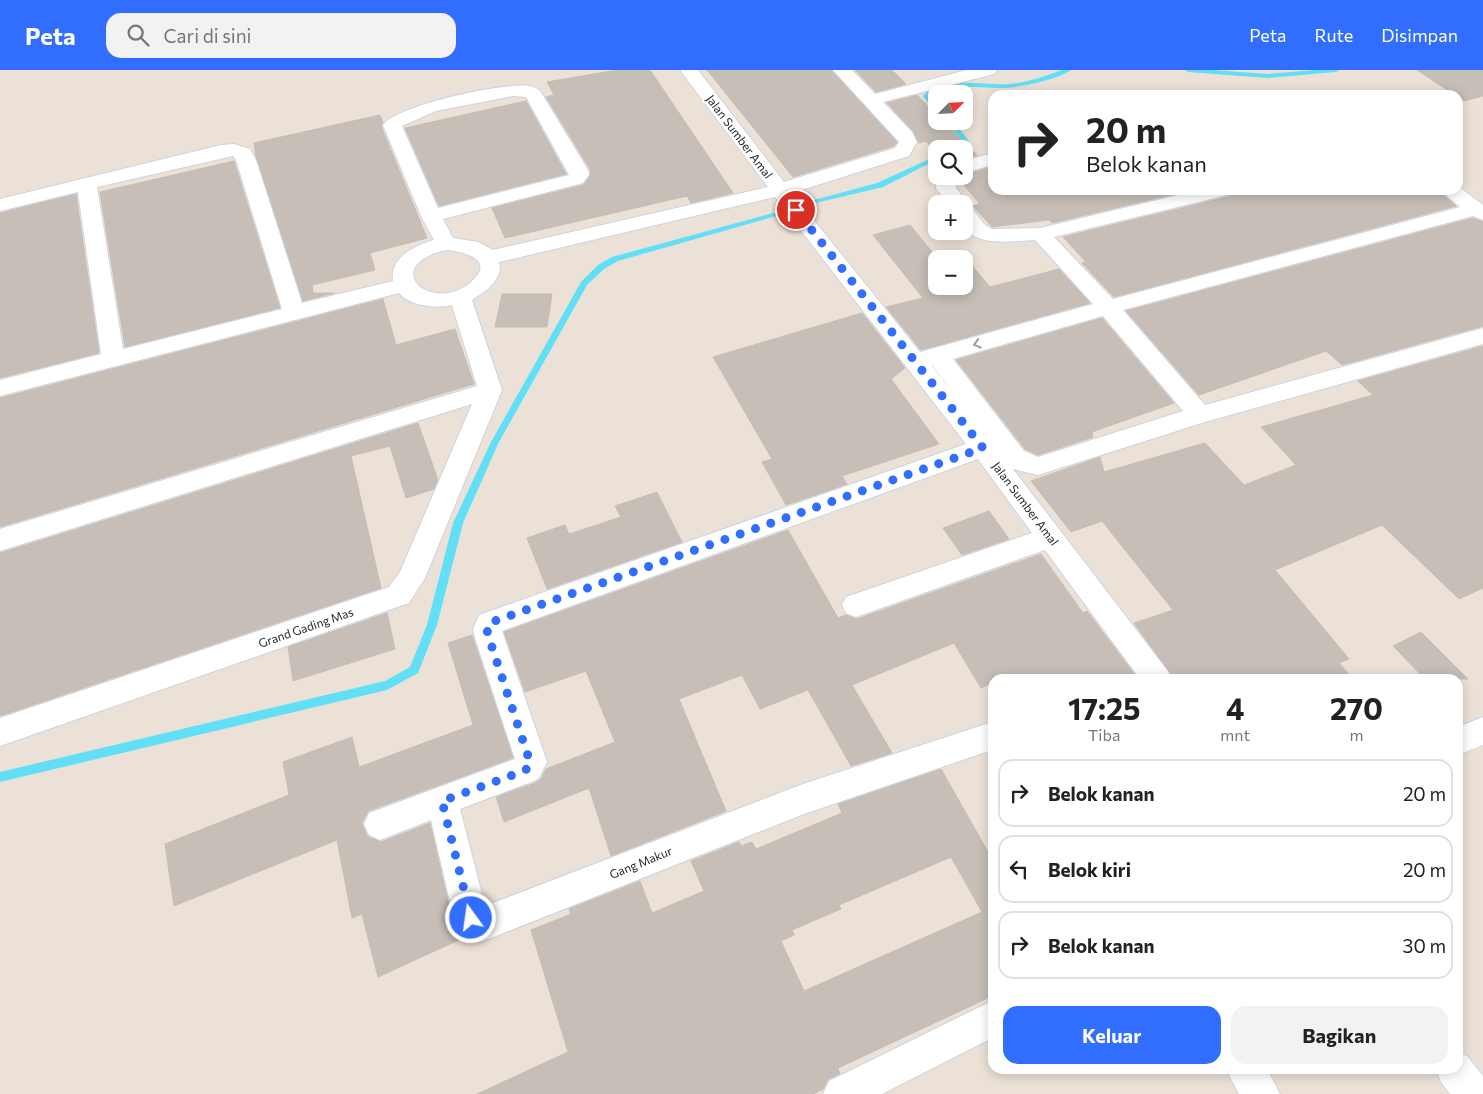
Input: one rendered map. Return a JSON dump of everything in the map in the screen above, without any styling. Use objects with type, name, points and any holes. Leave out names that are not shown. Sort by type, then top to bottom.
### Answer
[{"type":"street","name":"Jalan Sumber Amal","points":[[689,70],[780,190],[919,355],[983,448],[1148,674]]},
{"type":"street","points":[[489,258],[780,190],[902,152],[908,142],[905,136],[842,70]]},
{"type":"street","points":[[871,100],[988,70]]},
{"type":"street","points":[[431,216],[576,179],[579,174],[578,170],[533,94],[528,91],[513,91],[414,112],[398,118],[392,124],[431,216],[446,244]]},
{"type":"street","points":[[0,205],[221,151],[234,150],[243,153],[294,313]]},
{"type":"street","points":[[973,164],[988,160]]},
{"type":"street","points":[[87,183],[113,360]]},
{"type":"street","points":[[973,223],[987,235],[1040,234],[1203,195]]},
{"type":"street","points":[[1457,195],[1480,212]]},
{"type":"street","points":[[919,355],[1103,302],[1480,212]]},
{"type":"street","points":[[1040,234],[1103,302],[1200,415]]},
{"type":"street","points":[[446,244],[472,247],[489,258],[491,267],[489,276],[483,284],[460,297],[432,300],[410,292],[403,285],[402,274],[406,264],[416,255],[430,248],[446,244]]},
{"type":"street","points":[[0,388],[403,285]]},
{"type":"street","points":[[0,540],[490,390],[460,297]]},
{"type":"street","points":[[919,355],[1103,302]]},
{"type":"street","points":[[919,355],[1015,458],[1025,464],[1038,466],[1200,415],[1483,336]]},
{"type":"street","name":"Grand Gading Mas","points":[[0,732],[399,595],[411,578],[490,390]]},
{"type":"street","points":[[380,824],[528,768],[530,762],[489,638],[487,630],[489,623],[983,448]]},
{"type":"street","points":[[856,605],[1050,538]]},
{"type":"street","points":[[1463,739],[1483,731]]},
{"type":"street","name":"Gang Makur","points":[[442,801],[472,923],[481,925],[803,799],[988,737]]},
{"type":"street","points":[[842,1094],[988,1020]]},
{"type":"street","points":[[1247,1074],[1261,1094]]},
{"type":"street","points":[[1458,1074],[1473,1094]]},
{"type":"building","points":[[617,70],[650,70],[733,193],[691,203],[687,196],[505,238],[492,208],[583,185],[590,176],[590,169],[546,97],[554,95],[547,82]]},
{"type":"building","points":[[707,70],[831,70],[897,142],[894,146],[793,177]]},
{"type":"building","points":[[855,70],[892,70],[906,84],[876,92]]},
{"type":"building","points":[[1417,70],[1483,70],[1483,96],[1464,101],[1463,90],[1447,90]]},
{"type":"building","points":[[917,95],[928,107],[928,130],[952,130],[962,140],[928,140],[928,143],[926,141],[918,143],[913,131],[887,103]]},
{"type":"building","points":[[526,101],[566,174],[439,206],[405,128]]},
{"type":"building","points":[[380,115],[383,122],[381,126],[427,238],[370,253],[375,270],[312,285],[313,293],[334,293],[303,301],[256,157],[254,143]]},
{"type":"building","points":[[234,161],[280,308],[125,347],[100,192]]},
{"type":"building","points":[[988,168],[988,195],[1170,195],[1052,223],[1049,220],[992,227],[973,206],[980,204],[964,185],[973,185],[973,172]]},
{"type":"building","points":[[76,194],[99,353],[0,378],[0,213]]},
{"type":"building","points":[[1444,195],[1456,206],[1114,297],[1082,263],[1086,262],[1063,237],[1231,196]]},
{"type":"building","points":[[1473,218],[1483,222],[1483,326],[1342,365],[1326,351],[1199,395],[1126,311]]},
{"type":"building","points":[[910,225],[931,250],[928,250],[928,295],[973,295],[973,267],[990,287],[1059,269],[1090,303],[921,350],[886,307],[923,298],[873,235]]},
{"type":"building","points":[[502,294],[552,294],[547,327],[495,327]]},
{"type":"building","points":[[383,299],[396,345],[455,329],[474,384],[0,527],[0,398]]},
{"type":"building","points":[[862,313],[905,368],[891,379],[939,444],[842,476],[847,484],[786,505],[762,462],[772,459],[713,357]]},
{"type":"building","points":[[1102,318],[1174,403],[1092,432],[1093,437],[1038,455],[1025,449],[956,360]]},
{"type":"building","points":[[1483,346],[1483,588],[1459,599],[1382,525],[1275,570],[1349,659],[1339,663],[1349,674],[1170,674],[1134,623],[1173,610],[1102,521],[1071,532],[1031,481],[1100,457],[1104,472],[1205,443],[1244,485],[1296,465],[1261,427],[1373,395],[1358,381]]},
{"type":"building","points":[[418,423],[438,480],[434,489],[406,498],[390,446],[351,456],[381,588],[0,716],[0,553]]},
{"type":"building","points":[[657,492],[682,542],[547,589],[527,538],[565,525],[569,534],[621,517],[615,506]]},
{"type":"building","points":[[989,511],[1009,539],[962,555],[943,528]]},
{"type":"building","points":[[788,530],[838,618],[846,615],[857,619],[1041,554],[1083,613],[1087,611],[1134,674],[988,674],[988,685],[981,688],[954,643],[852,685],[892,753],[851,766],[808,690],[760,709],[742,675],[679,699],[726,811],[611,856],[589,788],[504,822],[496,797],[535,783],[541,779],[546,769],[615,742],[586,671],[525,692],[504,632]]},
{"type":"building","points":[[387,613],[395,649],[293,681],[288,647]]},
{"type":"building","points":[[1421,632],[1463,674],[1420,674],[1393,646]]},
{"type":"building","points":[[472,635],[513,758],[368,811],[362,823],[367,836],[381,842],[430,823],[453,923],[458,936],[463,938],[378,977],[362,914],[352,918],[337,840],[174,906],[165,844],[289,795],[283,762],[352,737],[359,767],[473,725],[448,643]]},
{"type":"building","points":[[941,769],[988,852],[988,998],[838,1068],[840,1074],[828,1079],[823,1089],[813,1094],[477,1094],[568,1052],[531,930],[571,914],[569,909],[640,881],[652,913],[704,891],[691,861],[739,842],[741,846],[752,842],[756,849],[842,813],[838,804]],"holes":[[[951,857],[982,912],[804,991],[781,941],[794,935],[792,930],[841,909],[839,905]]]},
{"type":"waterway","points":[[973,86],[1011,86],[1040,80],[1068,70]]},
{"type":"waterway","points":[[1188,70],[1268,76],[1336,70]]},
{"type":"waterway","points":[[928,95],[926,96],[928,99]]},
{"type":"waterway","points":[[957,130],[965,140]]},
{"type":"waterway","points":[[807,203],[854,193],[880,185],[928,161]]},
{"type":"waterway","points":[[0,777],[387,685],[414,670],[432,625],[458,523],[495,442],[584,284],[601,267],[615,259],[776,215]]},
{"type":"route","points":[[471,918],[442,801],[524,771],[528,768],[530,762],[489,638],[487,630],[489,623],[983,448],[796,210]]}]
